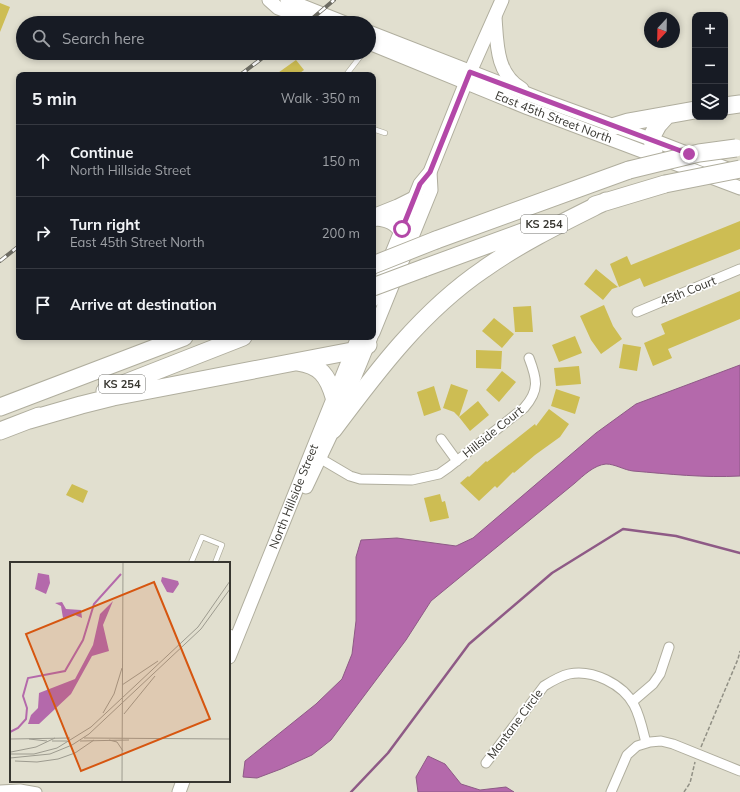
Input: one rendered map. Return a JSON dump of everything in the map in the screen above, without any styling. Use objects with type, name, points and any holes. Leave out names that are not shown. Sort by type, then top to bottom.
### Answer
[{"type":"highway","points":[[728,106],[740,104]]},
{"type":"highway","points":[[616,126],[628,122],[692,111]]},
{"type":"highway","points":[[654,147],[652,136],[658,124],[667,115]]},
{"type":"highway","name":"KS 254","points":[[376,264],[436,240],[629,170],[692,154],[738,148]]},
{"type":"highway","name":"KS 254","points":[[376,286],[606,201],[665,184],[740,169]]},
{"type":"highway","points":[[376,217],[414,200]]},
{"type":"highway","points":[[333,430],[390,355],[427,316],[453,293],[482,270],[519,246],[606,201]]},
{"type":"highway","points":[[376,217],[386,217],[396,223],[406,235]]},
{"type":"highway","points":[[26,396],[42,385],[154,340]]},
{"type":"highway","name":"KS 254","points":[[0,407],[176,340]]},
{"type":"highway","name":"KS 254","points":[[0,431],[235,340]]},
{"type":"highway","points":[[29,420],[81,405],[120,396],[298,362],[365,341]]},
{"type":"highway","points":[[298,362],[311,365],[319,370],[330,384],[334,396]]},
{"type":"main road","points":[[269,0],[278,8],[299,16]]},
{"type":"main road","points":[[287,0],[327,16]]},
{"type":"main road","points":[[376,313],[406,235],[414,200],[420,184],[430,172],[467,78],[502,0]]},
{"type":"main road","points":[[495,16],[500,63],[506,75],[517,86],[542,100]]},
{"type":"main road","name":"East 45th Street North","points":[[376,35],[528,108],[740,174]]},
{"type":"main road","name":"East 45th Street North","points":[[376,46],[467,78],[542,100],[616,126],[654,147],[740,188]]},
{"type":"main road","points":[[376,294],[406,235],[432,190],[430,172]]},
{"type":"main road","points":[[230,652],[233,635],[253,596],[315,456],[333,430],[365,341]]},
{"type":"main road","name":"North Hillside Street","points":[[315,456],[334,396],[365,341]]},
{"type":"main road","points":[[179,792],[183,782]]},
{"type":"street","name":"45th Court","points":[[637,312],[740,269]]},
{"type":"street","name":"Hillside Court","points":[[315,456],[350,476],[360,479],[412,480],[439,474],[458,461],[524,408],[530,401],[534,394],[536,380],[528,358]]},
{"type":"street","name":"Hillside Court","points":[[441,439],[458,461]]},
{"type":"street","points":[[632,702],[653,684],[660,674],[669,647]]},
{"type":"street","name":"Mantane Circle","points":[[486,763],[544,686],[569,674],[582,673],[597,676],[620,688],[635,707],[646,743]]},
{"type":"street","points":[[611,792],[627,755],[634,749],[646,743],[661,741],[667,742],[740,771]]},
{"type":"street","points":[[0,790],[20,789],[37,792]]},
{"type":"lane","points":[[348,72],[358,60]]},
{"type":"lane","points":[[376,130],[385,133]]},
{"type":"lane","points":[[191,562],[202,537],[222,546],[215,562]]},
{"type":"path","points":[[684,792],[690,783],[692,771],[698,754],[740,651]]},
{"type":"shaded area","points":[[740,365],[740,476],[700,476],[633,471],[606,464],[597,466],[585,474],[431,601],[406,640],[331,740],[312,755],[281,769],[257,778],[243,777],[245,761],[316,704],[342,679],[352,654],[356,621],[356,557],[361,540],[397,538],[456,546],[473,538],[596,433],[636,404]]},
{"type":"shaded area","points":[[428,756],[445,764],[461,784],[480,790],[506,787],[514,792],[418,792],[416,777]]},
{"type":"building","points":[[0,3],[10,7],[0,32]]},
{"type":"building","points":[[296,60],[304,70],[301,72],[279,72]]},
{"type":"building","points":[[740,221],[740,249],[644,287],[640,278],[619,287],[610,264],[627,256],[631,265]]},
{"type":"building","points":[[596,269],[618,287],[612,289],[603,300],[584,284]]},
{"type":"building","points":[[740,291],[740,319],[668,349],[672,358],[653,366],[644,343],[665,334],[661,324]]},
{"type":"building","points":[[604,305],[613,326],[622,339],[601,354],[591,340],[580,316]]},
{"type":"building","points":[[531,306],[533,332],[515,332],[513,307]]},
{"type":"building","points":[[494,318],[514,334],[502,348],[482,331]]},
{"type":"building","points":[[575,336],[582,353],[559,362],[552,345]]},
{"type":"building","points":[[623,344],[641,347],[637,371],[619,368]]},
{"type":"building","points":[[476,350],[502,351],[501,369],[476,368]]},
{"type":"building","points":[[579,366],[581,384],[556,386],[554,368]]},
{"type":"building","points":[[502,371],[516,382],[499,402],[486,390]]},
{"type":"building","points":[[451,384],[468,390],[459,417],[454,412],[443,408]]},
{"type":"building","points":[[434,386],[441,410],[424,416],[417,392]]},
{"type":"building","points":[[556,389],[580,397],[575,414],[551,406]]},
{"type":"building","points":[[478,401],[489,415],[470,431],[459,417]]},
{"type":"building","points":[[549,409],[569,424],[560,437],[535,455],[514,473],[513,472],[497,488],[495,486],[479,501],[460,483],[468,476],[469,477],[486,461],[487,462],[535,424],[536,426]]},
{"type":"building","points":[[72,484],[88,491],[83,503],[66,495]]},
{"type":"building","points":[[440,494],[442,502],[445,501],[449,518],[430,522],[424,498]]},
{"type":"waterway","points":[[351,792],[388,753],[469,644],[552,573],[623,529],[676,536],[740,553]]},
{"type":"railway","points":[[315,16],[334,0]]},
{"type":"railway","points":[[244,72],[260,60]]},
{"type":"railway","points":[[0,261],[16,248]]},
{"type":"route","points":[[402,229],[420,184],[430,172],[470,72],[689,154]]}]
